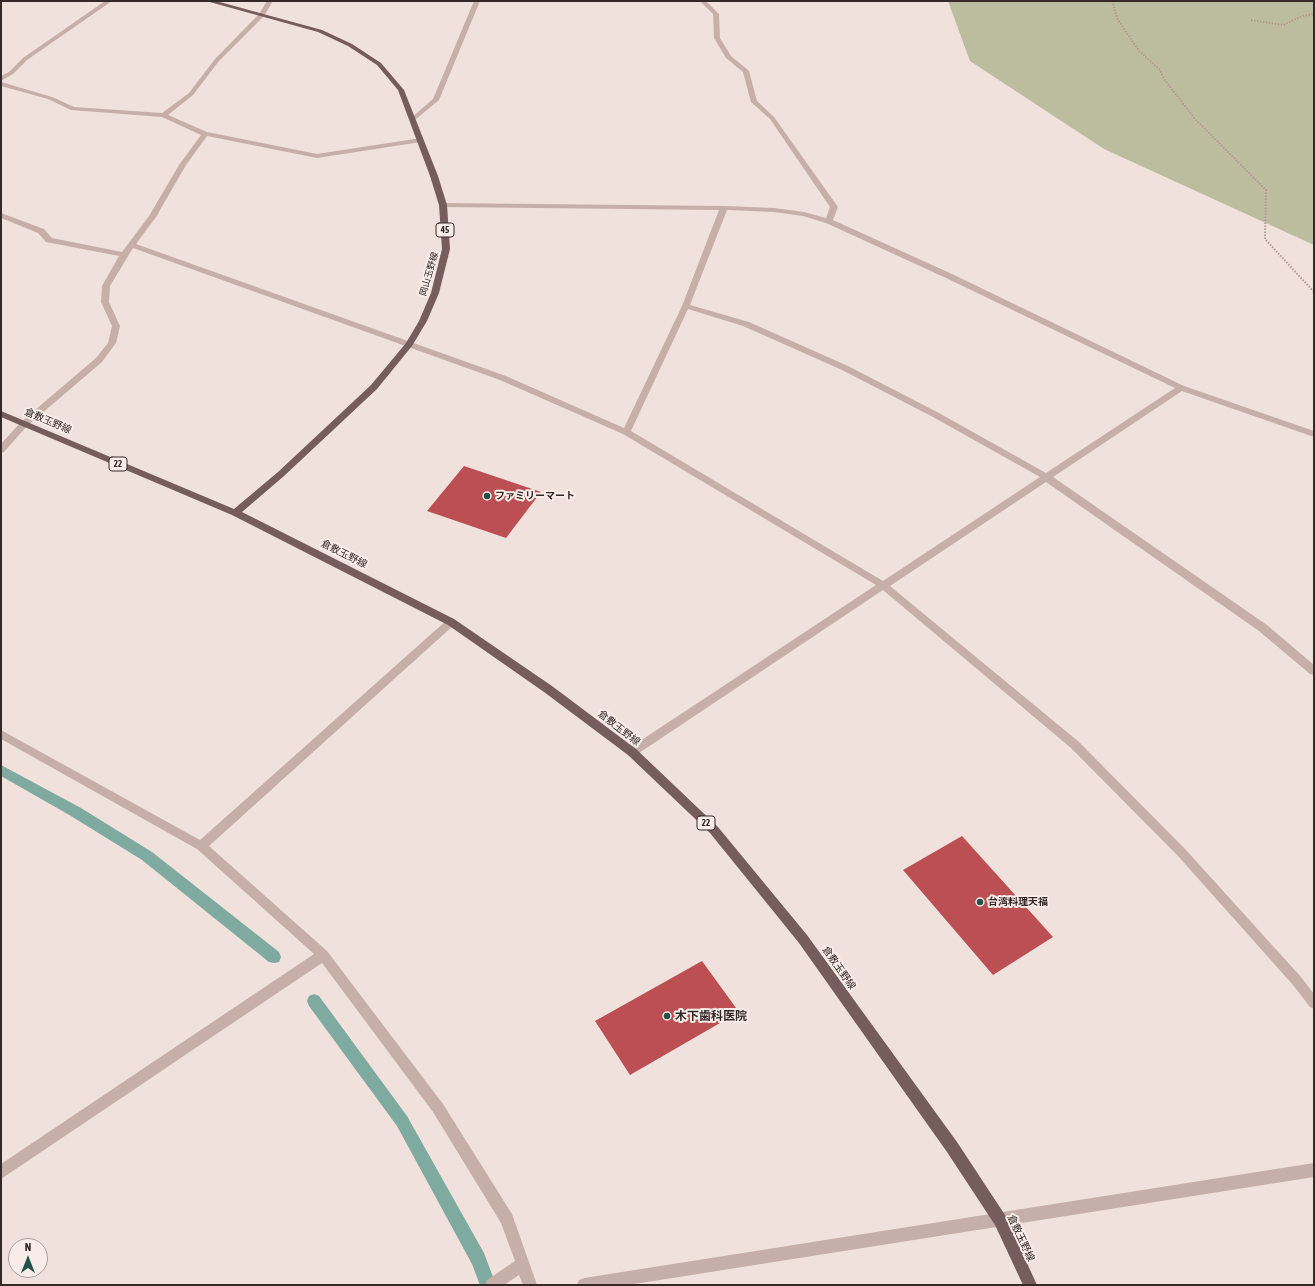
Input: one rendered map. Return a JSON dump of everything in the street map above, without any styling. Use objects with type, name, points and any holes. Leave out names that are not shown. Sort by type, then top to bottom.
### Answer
[{"type":"main road","name":"岡山玉野線","points":[[209,1],[320,31],[350,45],[379,64],[401,90],[414,119],[443,205],[446,249],[435,293],[423,321],[409,344],[374,387],[281,474],[235,513]]},
{"type":"main road","name":"倉敷玉野線","points":[[1,414],[235,513],[450,622],[548,689],[632,752],[714,830],[803,939],[952,1148],[1000,1220],[1030,1285]]},
{"type":"street","points":[[1,79],[11,72],[25,58],[109,1]]},
{"type":"street","points":[[164,115],[191,94],[217,60],[262,15],[270,1]]},
{"type":"street","points":[[414,119],[436,100],[477,1]]},
{"type":"street","points":[[703,1],[716,14],[717,38],[728,57],[746,71],[754,102],[772,118],[834,206],[829,221]]},
{"type":"street","points":[[1,84],[50,98],[74,108],[164,115],[205,134],[317,156],[421,140]]},
{"type":"street","points":[[1,450],[24,424],[99,360],[112,343],[116,326],[105,302],[106,286],[124,255],[152,217],[183,165],[205,134]]},
{"type":"street","points":[[443,205],[724,208],[774,210],[804,214],[829,221],[948,276],[1181,388],[1314,434]]},
{"type":"street","points":[[626,432],[686,306],[724,208]]},
{"type":"street","points":[[1,215],[41,231],[49,240],[124,255]]},
{"type":"street","points":[[131,245],[503,378],[626,432],[883,585],[1075,745],[1182,853],[1297,981],[1314,1003]]},
{"type":"street","points":[[686,306],[746,324],[845,368],[936,414],[1046,477],[1263,628],[1314,670]]},
{"type":"street","points":[[632,752],[1181,388]]},
{"type":"street","points":[[202,846],[450,622]]},
{"type":"street","points":[[1,734],[202,846],[323,955],[438,1108],[507,1219],[530,1285]]},
{"type":"street","points":[[1,1172],[323,955]]},
{"type":"street","points":[[584,1285],[1314,1170]]},
{"type":"street","points":[[492,1285],[523,1264]]},
{"type":"path","points":[[1112,1],[1118,20],[1139,51],[1160,70],[1164,79],[1195,119],[1266,190],[1265,238],[1314,292]]},
{"type":"path","points":[[1251,20],[1283,25],[1302,16],[1314,14]]},
{"type":"green space","points":[[948,1],[1314,1],[1314,245],[1104,149],[970,61]]},
{"type":"building","points":[[464,466],[541,492],[506,538],[427,511]]},
{"type":"building","points":[[962,836],[1053,937],[993,975],[903,870]]},
{"type":"building","name":"木下歯科医院","points":[[702,961],[739,1012],[630,1075],[595,1021]]},
{"type":"waterway","points":[[1,770],[76,812],[147,856],[274,957]]},
{"type":"waterway","points":[[314,1001],[402,1121],[478,1259],[488,1285]]},
{"type":"place","name":"ファミリーマート","points":[[487,496]]},
{"type":"place","name":"台湾料理天福","points":[[980,902]]},
{"type":"place","name":"木下歯科医院","points":[[667,1016]]}]
